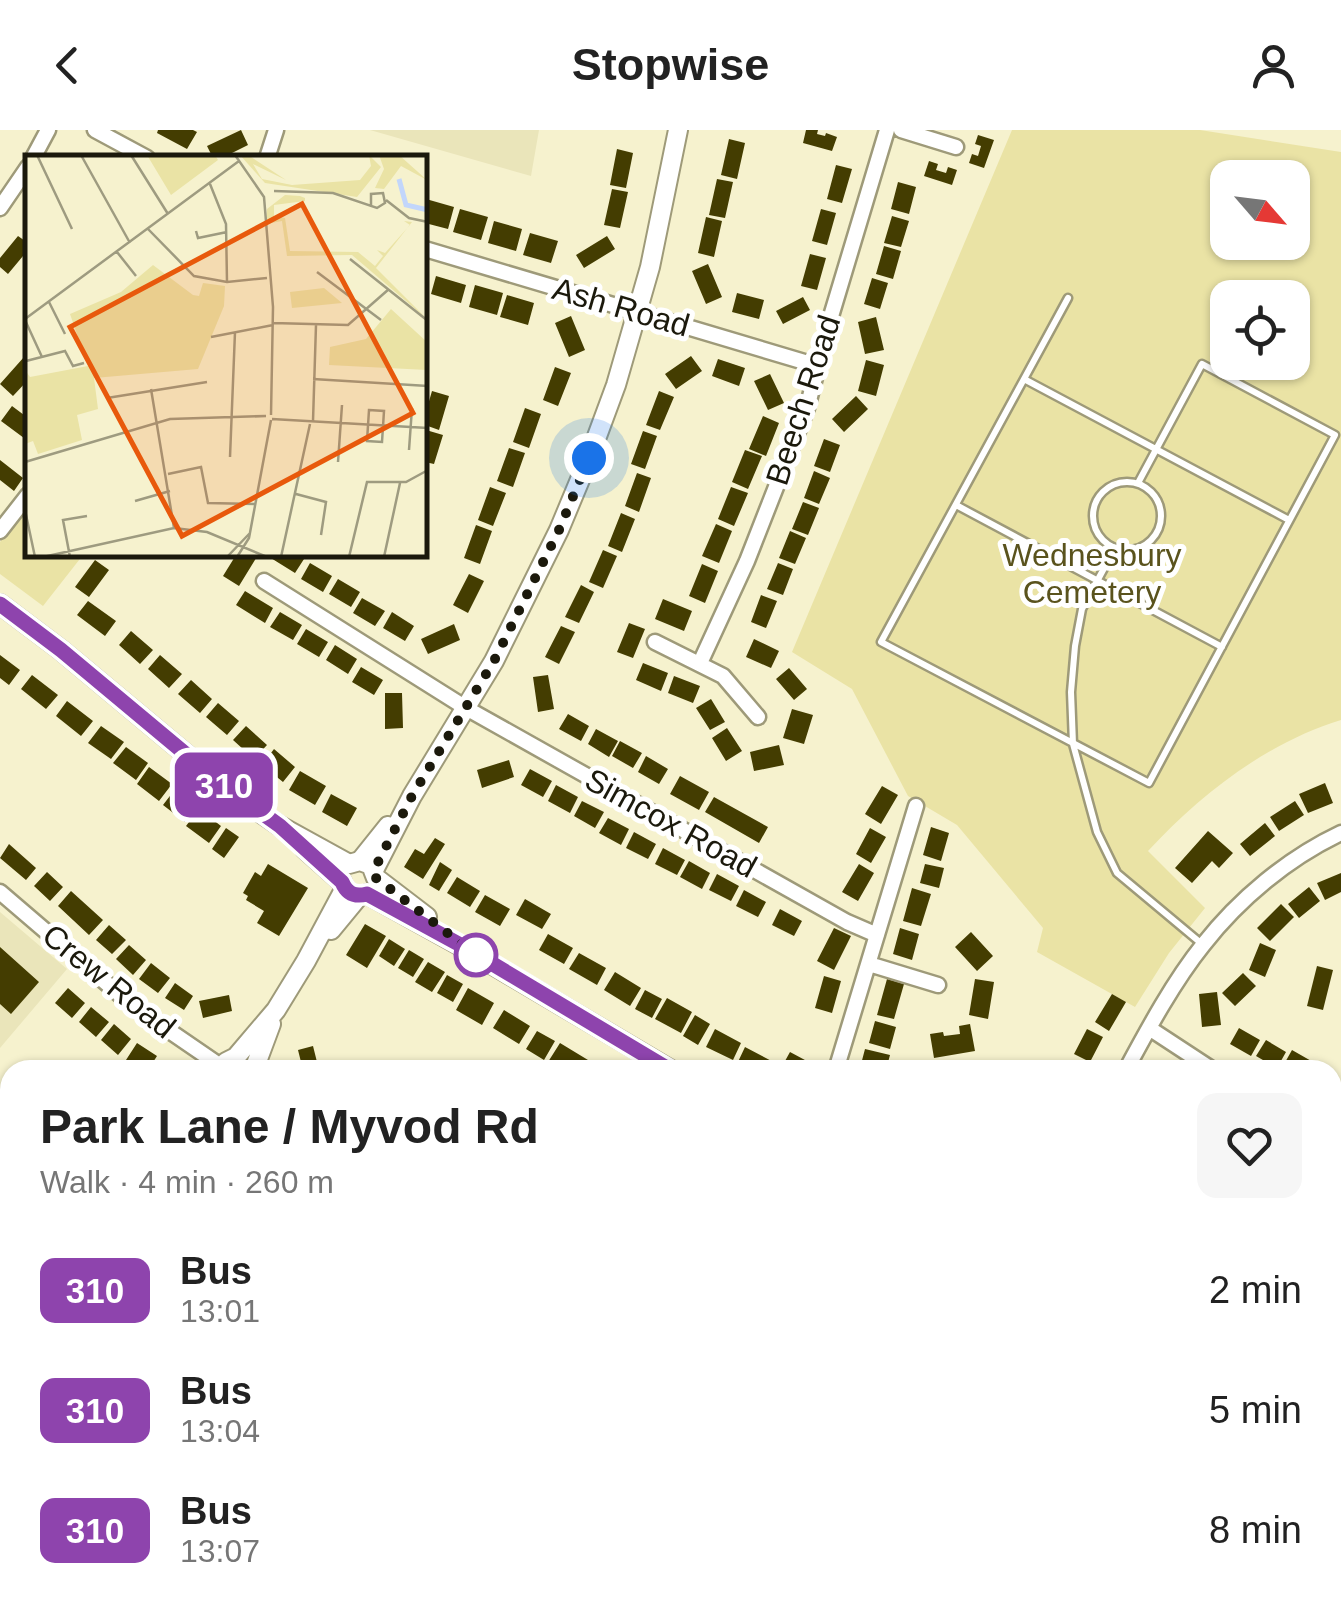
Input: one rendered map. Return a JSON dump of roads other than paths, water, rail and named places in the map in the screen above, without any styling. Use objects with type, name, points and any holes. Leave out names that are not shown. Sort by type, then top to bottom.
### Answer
[{"type":"street","points":[[35,155],[48,130]]},
{"type":"street","points":[[95,130],[141,155]]},
{"type":"street","points":[[269,155],[276,130]]},
{"type":"street","points":[[231,1060],[276,1010],[412,796],[494,661],[559,530],[616,385],[650,267],[678,130]]},
{"type":"street","name":"Beech Road","points":[[700,663],[754,544],[807,408],[887,130]]},
{"type":"street","points":[[901,130],[956,147]]},
{"type":"street","points":[[3,199],[25,171]]},
{"type":"street","name":"Ash Road","points":[[428,250],[818,366]]},
{"type":"street","points":[[0,531],[25,499]]},
{"type":"street","name":"Simcox Road","points":[[264,581],[466,708],[877,936]]},
{"type":"street","points":[[0,604],[218,781],[280,826],[466,948],[654,1060]]},
{"type":"street","points":[[655,642],[723,676],[758,717]]},
{"type":"street","points":[[839,1060],[916,806]]},
{"type":"street","points":[[1131,1060],[1203,944],[1267,880],[1318,844],[1341,834]]},
{"type":"street","name":"Crew Road","points":[[0,892],[133,1006],[218,1060]]},
{"type":"street","points":[[868,964],[938,985]]},
{"type":"street","points":[[259,1060],[276,1010]]},
{"type":"street","points":[[1149,1028],[1198,1060]]},
{"type":"lane","points":[[1068,298],[881,642],[1149,782],[1335,435],[1202,364],[1138,483]]},
{"type":"lane","points":[[1024,379],[1290,520]]},
{"type":"lane","points":[[1138,483],[1156,498],[1161,521],[1158,532],[1142,547],[1114,548],[1095,530],[1093,509],[1104,490],[1115,484],[1138,483]]},
{"type":"lane","points":[[956,505],[1222,647]]},
{"type":"lane","points":[[1114,548],[1082,608],[1071,692],[1072,742],[1097,832],[1117,872],[1203,944]]},
{"type":"park label","name":"Wednesbury Cemetery","points":[[1092,574]]}]
